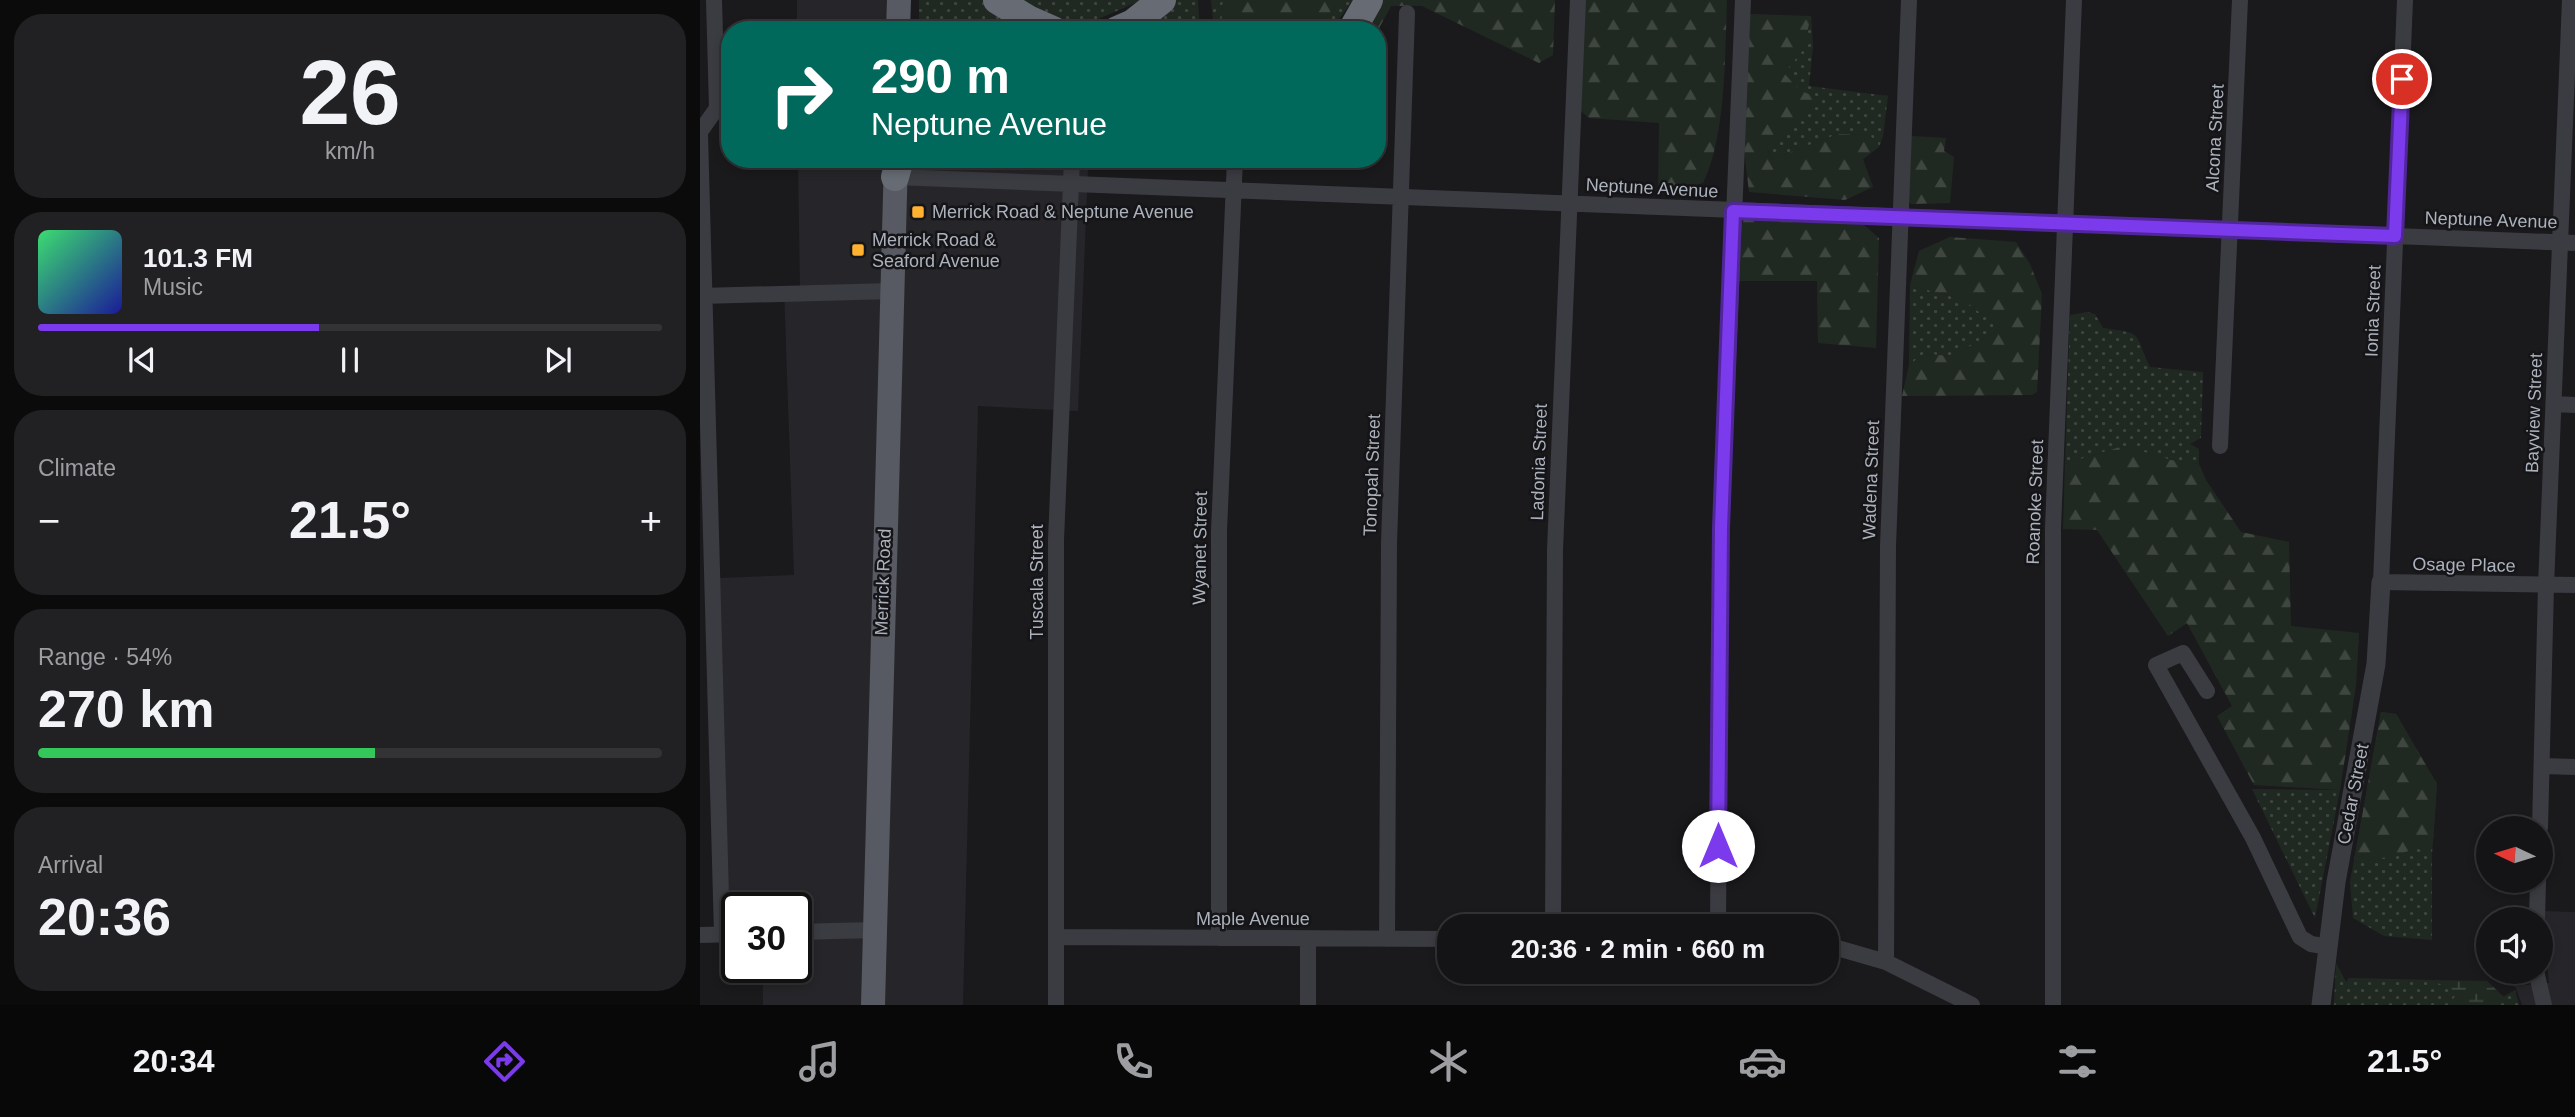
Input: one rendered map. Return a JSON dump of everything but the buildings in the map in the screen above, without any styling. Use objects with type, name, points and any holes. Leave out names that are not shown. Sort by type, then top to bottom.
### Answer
[{"type":"highway","points":[[997,0],[1033,21]]},
{"type":"highway","points":[[1136,21],[1162,0]]},
{"type":"highway","points":[[1357,21],[1369,0]]},
{"type":"main road","points":[[898,21],[899,0]]},
{"type":"main road","name":"Merrick Road","points":[[873,1005],[897,168]]},
{"type":"street","points":[[714,0],[717,108],[700,133],[702,296],[727,892]]},
{"type":"street","name":"Ladonia Street","points":[[1553,914],[1555,550],[1578,0]]},
{"type":"street","points":[[1718,914],[1721,528],[1743,0]]},
{"type":"street","name":"Wadena Street","points":[[1886,962],[1888,547],[1909,0]]},
{"type":"street","name":"Roanoke Street","points":[[2053,1005],[2053,528],[2074,0]]},
{"type":"street","name":"Alcona Street","points":[[2220,446],[2240,0]]},
{"type":"street","name":"Ionia Street","points":[[2381,582],[2406,0]]},
{"type":"street","name":"Bayview Street","points":[[2541,816],[2554,404],[2568,243],[2572,75],[2570,0]]},
{"type":"street","name":"Tonopah Street","points":[[1387,939],[1389,543],[1407,13]]},
{"type":"street","name":"Neptune Avenue","points":[[924,168],[1071,184],[2568,243]]},
{"type":"street","name":"Tuscala Street","points":[[1055,1005],[1056,540],[1072,168]]},
{"type":"street","name":"Wyanet Street","points":[[1219,938],[1219,531],[1235,168]]},
{"type":"street","points":[[702,296],[892,291]]},
{"type":"street","points":[[2554,404],[2575,405]]},
{"type":"street","name":"Osage Place","points":[[2381,582],[2575,585]]},
{"type":"street","name":"Cedar Street","points":[[2321,1005],[2336,882],[2376,664],[2381,582]]},
{"type":"street","points":[[2207,691],[2183,653],[2156,665],[2253,838],[2300,937],[2311,944],[2329,947]]},
{"type":"street","points":[[2543,766],[2575,767]]},
{"type":"street","points":[[812,932],[874,930]]},
{"type":"street","points":[[700,935],[721,934]]},
{"type":"street","name":"Maple Avenue","points":[[1057,937],[1437,939]]},
{"type":"street","points":[[1308,939],[1308,1005]]},
{"type":"street","points":[[1839,948],[1886,962],[1972,1005]]},
{"type":"street","points":[[2539,984],[2544,1005]]},
{"type":"shaded area","points":[[797,0],[908,0],[907,21],[797,21]]},
{"type":"shaded area","points":[[798,168],[1088,170],[1078,411],[978,406],[963,1005],[763,1005],[763,983],[812,983],[812,892],[725,892],[719,578],[794,575],[784,288],[800,287]]},
{"type":"shaded area","points":[[2553,911],[2575,912],[2575,1005],[2522,1005],[2515,986],[2553,984]]},
{"type":"green space","points":[[919,0],[984,0],[1008,21],[919,21]]},
{"type":"green space","points":[[1019,0],[1142,0],[1094,21],[1050,17]]},
{"type":"green space","points":[[1168,0],[1198,0],[1199,21],[1141,21]]},
{"type":"green space","points":[[1211,0],[1223,0],[1222,21],[1213,21]]},
{"type":"green space","points":[[1223,0],[1340,0],[1323,21],[1222,21]]},
{"type":"green space","points":[[1340,0],[1353,0],[1338,21],[1323,21]]},
{"type":"green space","points":[[1374,0],[1555,0],[1553,55],[1539,63],[1422,6],[1391,6],[1383,21],[1367,21]]},
{"type":"green space","points":[[1584,0],[1727,0],[1720,119],[1711,164],[1703,183],[1658,195],[1659,123],[1589,118],[1581,111]]},
{"type":"green space","points":[[1750,14],[1811,16],[1803,50],[1784,73],[1799,90],[1821,99],[1767,150],[1773,159],[1838,134],[1870,135],[1879,147],[1863,159],[1873,187],[1845,200],[1749,192],[1744,149]]},
{"type":"green space","points":[[1811,16],[1813,47],[1809,86],[1888,96],[1883,136],[1879,147],[1870,135],[1838,134],[1773,159],[1767,149],[1820,100],[1799,90],[1784,73],[1803,50]]},
{"type":"green space","points":[[1911,136],[1946,138],[1944,151],[1954,157],[1950,203],[1911,204],[1906,199]]},
{"type":"green space","points":[[1779,218],[1863,224],[1879,238],[1876,348],[1818,343],[1817,281],[1736,281],[1740,230],[1744,219]]},
{"type":"green space","points":[[1950,237],[2016,242],[2030,264],[2042,294],[2037,392],[2032,395],[1902,396],[1909,365],[1924,354],[1953,356],[2001,329],[1964,300],[1910,285],[1919,251]]},
{"type":"green space","points":[[1910,285],[1964,300],[2001,329],[1953,356],[1924,354],[1909,365]]},
{"type":"green space","points":[[2087,312],[2095,314],[2103,328],[2136,336],[2150,367],[2203,372],[2201,438],[2190,444],[2199,449],[2199,464],[2171,460],[2123,446],[2065,464],[2070,315]]},
{"type":"green space","points":[[2123,446],[2171,460],[2199,464],[2206,480],[2241,532],[2289,542],[2291,626],[2359,633],[2356,686],[2340,790],[2254,785],[2217,716],[2232,706],[2187,623],[2168,636],[2097,530],[2063,529],[2065,464]]},
{"type":"green space","points":[[2381,712],[2396,714],[2437,784],[2432,854],[2432,940],[2384,936],[2353,918],[2350,882]]},
{"type":"green space","points":[[2381,712],[2396,714],[2437,784],[2433,843],[2390,857],[2354,861]]},
{"type":"green space","points":[[2252,789],[2340,790],[2315,918]]},
{"type":"green space","points":[[2336,963],[2346,982],[2349,978],[2432,980],[2459,993],[2448,1005],[2334,1005]]},
{"type":"green space","points":[[2432,980],[2476,981],[2476,984],[2490,984],[2504,997],[2492,1005],[2448,1005],[2458,993]]},
{"type":"green space","points":[[2515,990],[2519,1005],[2492,1005],[2492,1003]]},
{"type":"place","name":"Merrick Road & Neptune Avenue","points":[[918,212]]},
{"type":"place","name":"Merrick Road & Seaford Avenue","points":[[858,250]]},
{"type":"route","points":[[1718,846],[1721,528],[1733,211],[2395,236],[2402,79]]}]
